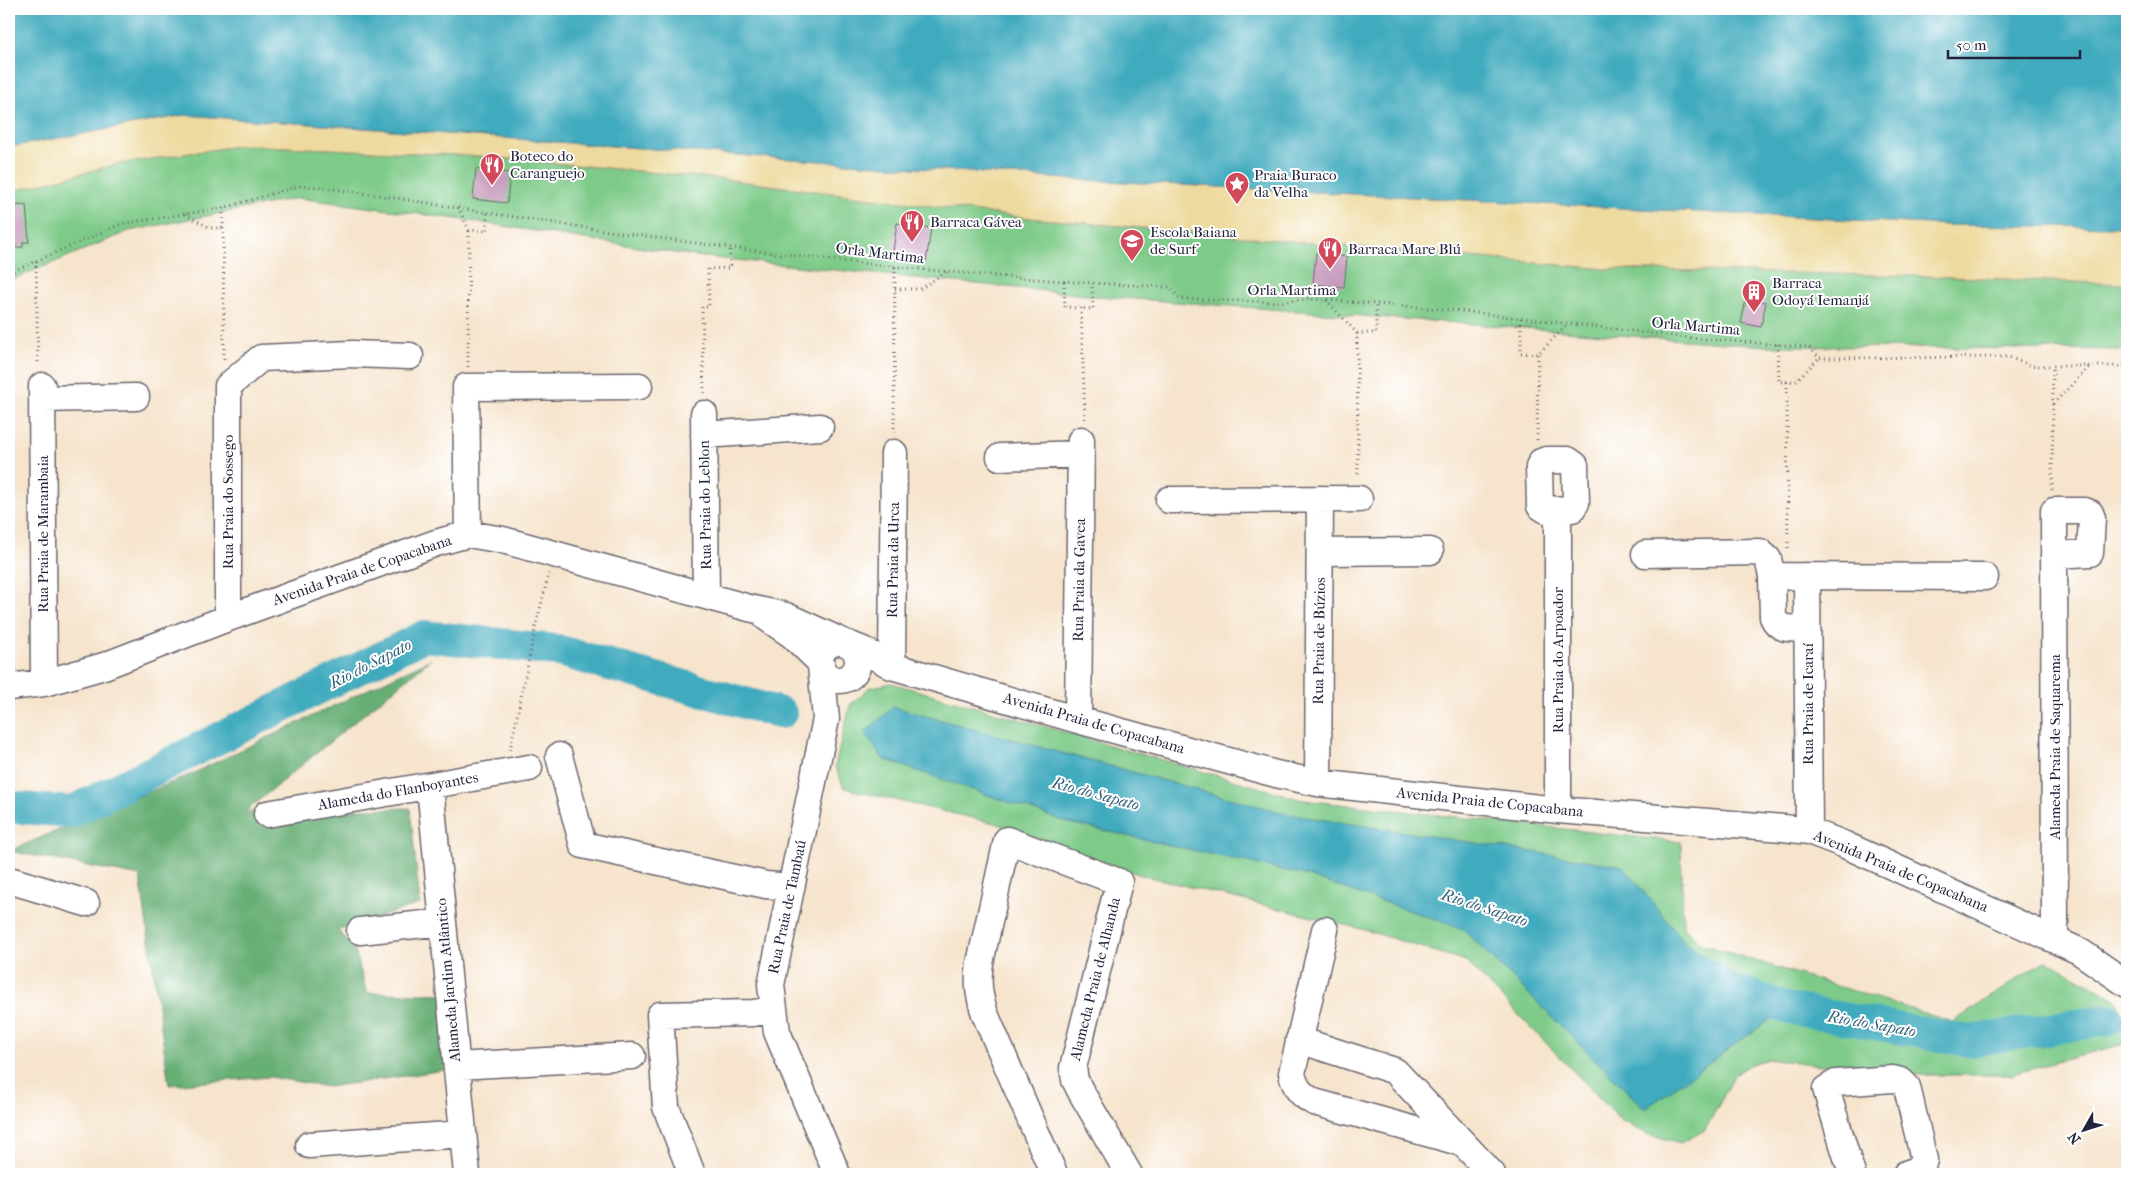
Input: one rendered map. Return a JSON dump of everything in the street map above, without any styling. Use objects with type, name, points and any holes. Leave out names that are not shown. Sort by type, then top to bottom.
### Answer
[{"type":"street","points":[[228,386],[261,358],[352,354],[410,356]]},
{"type":"street","name":"Rua Praia do Sossego","points":[[228,386],[228,618]]},
{"type":"street","points":[[468,534],[466,387],[639,386]]},
{"type":"street","points":[[42,393],[136,397]]},
{"type":"street","name":"Rua Praia de Marambaia","points":[[42,393],[44,683]]},
{"type":"street","points":[[704,424],[820,427]]},
{"type":"street","name":"Rua Praia do Leblon","points":[[704,424],[706,596]]},
{"type":"street","points":[[1000,457],[1081,447]]},
{"type":"street","name":"Rua Praia da Gavea","points":[[1078,720],[1081,447]]},
{"type":"street","name":"Rua Praia da Urca","points":[[892,666],[894,453]]},
{"type":"street","points":[[1546,460],[1568,460],[1575,465],[1575,506],[1572,509],[1544,509],[1539,504],[1539,467],[1541,462],[1546,460]]},
{"type":"street","name":"Rua Praia de Búzios","points":[[1318,783],[1320,499]]},
{"type":"street","points":[[1169,500],[1358,499]]},
{"type":"street","name":"Rua Praia do Arpoador","points":[[1558,510],[1558,810]]},
{"type":"street","points":[[2054,511],[2087,512],[2092,518],[2090,553],[2054,555]]},
{"type":"street","name":"Alameda Praia de Saquarema","points":[[2054,511],[2055,940]]},
{"type":"street","name":"Avenida Praia de Copacabana","points":[[9,687],[44,683],[104,666],[382,561],[468,534],[503,540],[554,553],[749,608],[786,616],[863,650],[892,666],[1078,720],[1276,774],[1318,783],[1558,810],[1783,828],[1809,832],[1843,844],[2079,951],[2127,984]]},
{"type":"street","points":[[1320,552],[1430,551]]},
{"type":"street","points":[[1645,554],[1760,552],[1789,576],[1984,576]]},
{"type":"street","points":[[1789,576],[1773,617],[1775,623],[1784,628],[1807,628]]},
{"type":"street","name":"Rua Praia de Icaraí","points":[[1789,576],[1807,628],[1809,832]]},
{"type":"street","name":"Avenida Praia de Copacabana","points":[[749,608],[777,624],[821,664]]},
{"type":"street","points":[[839,642],[847,644],[853,648],[858,660],[855,672],[840,680],[830,677],[821,664],[821,657],[828,646],[839,642]]},
{"type":"street","name":"Rua Praia de Tambaú","points":[[821,664],[826,719]]},
{"type":"street","name":"Avenida Praia de Copacabana","points":[[850,676],[892,666]]},
{"type":"street","name":"Rua Praia de Tambaú","points":[[832,1173],[777,1032],[773,1010],[772,978],[826,719],[837,696],[850,676]]},
{"type":"street","points":[[559,756],[583,844],[766,885],[790,887]]},
{"type":"street","name":"Alameda do Flanboyantes","points":[[267,814],[517,770]]},
{"type":"street","name":"Alameda Jardim Atlântico","points":[[430,786],[467,1174]]},
{"type":"street","name":"Alameda Praia de Alhanda","points":[[1054,1174],[979,996],[978,979],[980,963],[1007,840],[1119,882],[1073,1068],[1075,1080],[1081,1092],[1129,1174]]},
{"type":"street","points":[[9,880],[86,903]]},
{"type":"street","points":[[360,931],[443,922]]},
{"type":"street","points":[[1326,930],[1292,1073],[1297,1090],[1314,1102],[1463,1143]]},
{"type":"street","name":"Avenida Praia de Copacabana","points":[[2079,951],[2127,961]]},
{"type":"street","points":[[2127,968],[2125,975],[2127,984]]},
{"type":"street","points":[[692,1174],[666,1107],[660,1015],[753,1013],[773,1010]]},
{"type":"street","points":[[1299,1040],[1395,1071],[1492,1174]]},
{"type":"street","points":[[457,1066],[632,1056]]},
{"type":"street","points":[[1852,1174],[1826,1089],[1836,1083],[1893,1079],[1901,1081],[1907,1087],[1924,1160],[1921,1168],[1906,1174]]},
{"type":"street","points":[[310,1145],[463,1134]]},
{"type":"path","name":"Orla Martima","points":[[9,273],[121,224],[223,208],[299,186],[356,192],[730,246],[895,266],[1064,281],[1170,287],[1180,299],[1280,302],[1308,299],[1376,304],[1522,318],[1567,325],[1690,338],[1809,346],[1819,358]]},
{"type":"path","points":[[458,207],[469,230],[468,368],[466,387]]},
{"type":"path","points":[[223,208],[224,365],[228,386]]},
{"type":"path","points":[[469,230],[487,231],[487,212]]},
{"type":"path","points":[[185,214],[210,228],[223,228]]},
{"type":"path","points":[[704,424],[702,307],[709,307],[708,269],[730,268],[730,246]]},
{"type":"path","points":[[36,262],[38,377],[42,393]]},
{"type":"path","points":[[894,453],[895,266]]},
{"type":"path","points":[[895,289],[920,289],[947,272]]},
{"type":"path","points":[[1064,281],[1064,307],[1093,309],[1092,283]]},
{"type":"path","points":[[1326,300],[1357,333],[1358,499]]},
{"type":"path","points":[[1357,333],[1376,333],[1376,304]]},
{"type":"path","points":[[1081,308],[1085,424],[1081,447]]},
{"type":"path","points":[[1522,318],[1521,353],[1538,354]]},
{"type":"path","points":[[1541,462],[1537,455],[1538,354],[1567,325]]},
{"type":"path","points":[[1778,344],[1779,382],[1796,382],[1819,358],[2009,357],[2032,366],[2127,366]]},
{"type":"path","points":[[2053,365],[2052,504],[2054,511]]},
{"type":"path","points":[[2053,404],[2091,366]]},
{"type":"path","points":[[1787,382],[1789,576]]},
{"type":"path","points":[[517,770],[526,672],[554,553]]},
{"type":"green space","points":[[242,145],[480,156],[723,179],[1019,217],[1606,269],[1927,276],[2127,284],[2127,350],[1765,346],[1096,296],[695,256],[458,219],[298,198],[129,231],[9,281],[9,192],[118,164]]},
{"type":"green space","points":[[431,659],[245,812],[410,808],[420,904],[338,930],[355,951],[367,993],[450,994],[445,1070],[328,1087],[270,1077],[169,1085],[140,876],[9,851],[189,775]]},
{"type":"green space","points":[[891,683],[1303,800],[1681,842],[1683,927],[1701,944],[1953,1022],[2046,960],[2116,999],[2127,1024],[2127,1043],[2009,1075],[1915,1075],[1767,1059],[1749,1065],[1735,1075],[1705,1130],[1681,1143],[1647,1134],[1622,1121],[1466,961],[1365,930],[1141,875],[998,824],[844,788],[835,766],[850,705],[869,688]]},
{"type":"sand","name":"Praia Buraco da Velha","points":[[185,115],[1067,179],[1948,225],[2127,227],[2127,284],[1927,276],[1606,269],[1019,217],[723,179],[480,156],[243,145],[118,164],[9,192],[9,147]]},
{"type":"water","points":[[9,9],[2127,9],[2127,227],[1948,225],[1067,179],[185,115],[9,147]]},
{"type":"water","points":[[893,707],[1287,814],[1623,866],[1685,943],[1786,1008],[1645,1109],[1463,929],[1305,875],[1069,823],[883,759],[865,733]]},
{"type":"building","name":"Boteco do Caranguejo","points":[[476,169],[510,173],[507,203],[473,199]]},
{"type":"building","points":[[26,205],[29,242],[23,242],[23,247],[9,248],[9,206]]},
{"type":"building","name":"Barraca Gávea","points":[[897,223],[931,228],[926,263],[892,258]]},
{"type":"building","name":"Barraca Mare Blú","points":[[1316,253],[1347,257],[1344,287],[1313,284]]},
{"type":"building","name":"Barraca Odoyá Iemanjá","points":[[1746,299],[1766,302],[1761,327],[1741,323]]},
{"type":"waterway","name":"Rio do Sapato","points":[[9,807],[71,812],[424,636],[556,650],[781,713]]},
{"type":"waterway","name":"Rio do Sapato","points":[[1744,993],[1786,1008],[1969,1041],[2108,1020]]},
{"type":"place","name":"Boteco do Caranguejo","points":[[492,186]]},
{"type":"place","name":"Praia Buraco da Velha","points":[[1237,205]]},
{"type":"place","name":"Barraca Gávea","points":[[912,243]]},
{"type":"place","name":"Escola Baiana de Surf","points":[[1132,262]]},
{"type":"place","name":"Barraca Mare Blú","points":[[1330,270]]},
{"type":"place","name":"Barraca Odoyá Iemanjá","points":[[1754,313]]}]
